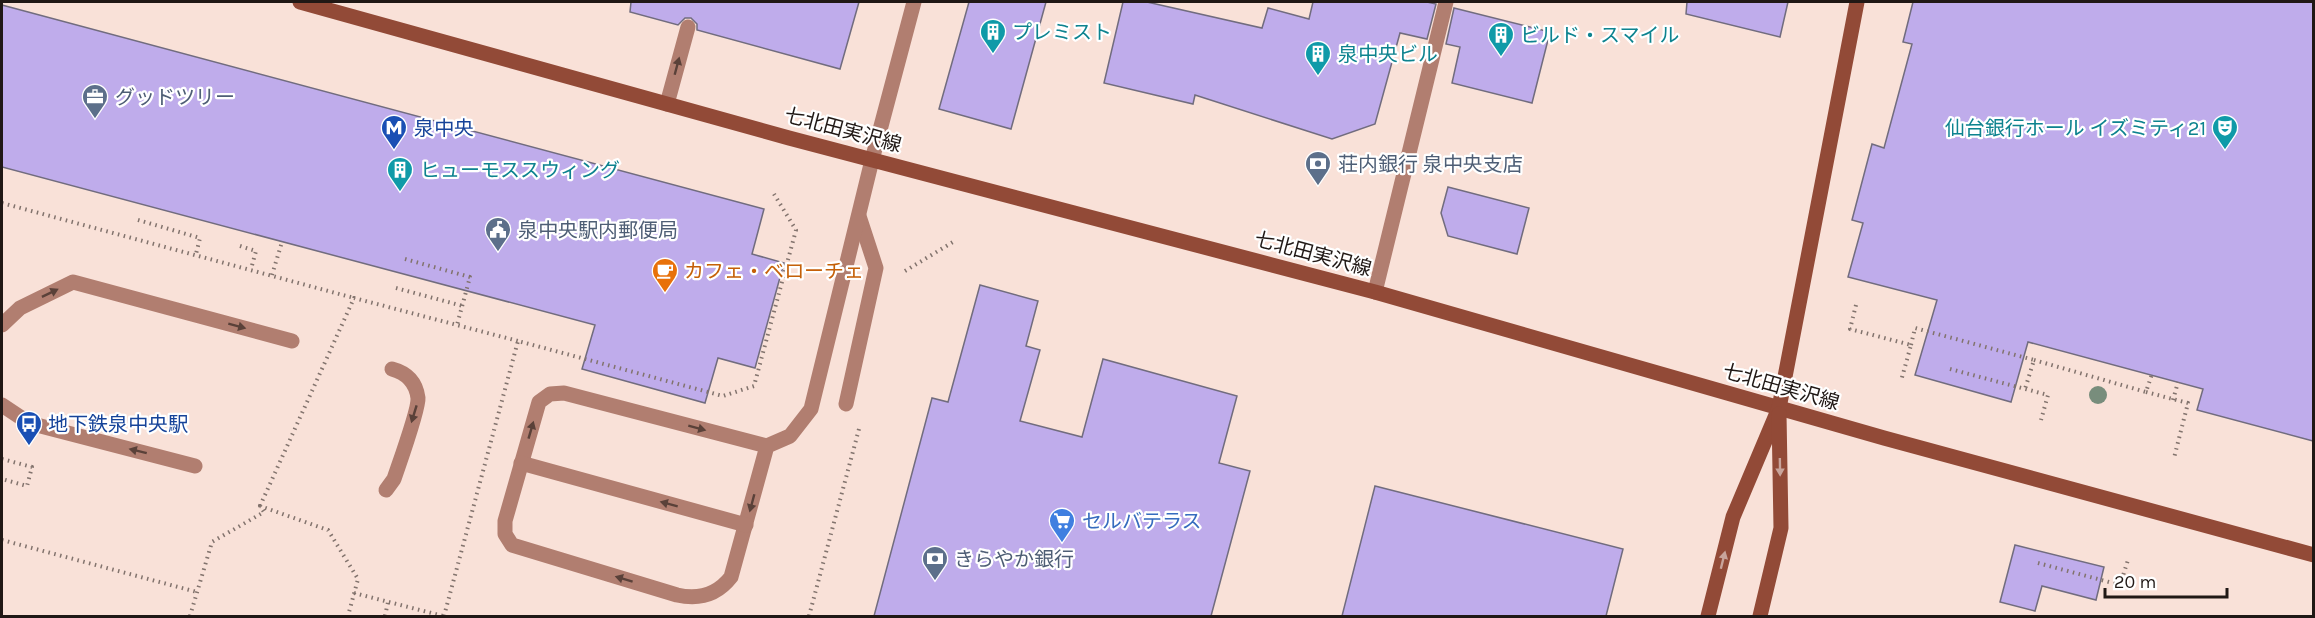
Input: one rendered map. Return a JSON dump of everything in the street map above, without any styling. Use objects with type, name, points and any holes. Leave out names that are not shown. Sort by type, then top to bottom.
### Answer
[{"type":"street","name":"七北田実沢線","points":[[300,2],[872,160],[1376,292],[1779,408],[2313,555]]},
{"type":"street","points":[[767,446],[731,577],[722,589],[691,598],[677,595],[512,545],[505,534],[505,521],[539,402],[550,394],[564,393],[767,446],[790,436],[811,409],[872,160],[914,2]]},
{"type":"street","points":[[1376,292],[1446,2]]},
{"type":"street","points":[[1760,616],[1781,528],[1779,408],[1857,2]]},
{"type":"street","points":[[667,104],[688,27]]},
{"type":"street","points":[[846,404],[876,268],[859,216]]},
{"type":"street","points":[[2,325],[20,308],[73,282],[291,341]]},
{"type":"street","points":[[386,490],[394,479],[418,400],[413,381],[400,371],[392,369]]},
{"type":"street","points":[[2,405],[29,423],[195,466]]},
{"type":"street","points":[[1708,616],[1733,517],[1779,408]]},
{"type":"street","points":[[521,463],[746,525]]},
{"type":"path","points":[[2,202],[723,396],[754,386],[796,230],[774,194]]},
{"type":"path","points":[[138,220],[200,238],[196,254]]},
{"type":"path","points":[[272,275],[282,242]]},
{"type":"path","points":[[240,246],[256,251],[251,269]]},
{"type":"path","points":[[405,259],[471,277],[458,325]]},
{"type":"path","points":[[396,288],[463,306]]},
{"type":"path","points":[[261,506],[354,298]]},
{"type":"path","points":[[1856,305],[1850,329],[1911,345]]},
{"type":"path","points":[[1901,381],[1915,328],[2188,403],[2174,458]]},
{"type":"path","points":[[354,593],[443,616],[518,341]]},
{"type":"path","points":[[2025,389],[2034,360]]},
{"type":"path","points":[[1950,369],[2048,395],[2041,420]]},
{"type":"path","points":[[2146,392],[2152,374]]},
{"type":"path","points":[[2173,400],[2178,382]]},
{"type":"path","points":[[2,459],[32,467],[27,486],[2,479]]},
{"type":"path","points":[[189,616],[212,542],[264,512],[261,506]]},
{"type":"path","points":[[261,506],[328,530],[358,579],[348,616]]},
{"type":"path","points":[[2,540],[197,592]]},
{"type":"path","points":[[2038,563],[2120,585],[2127,560]]},
{"type":"path","points":[[385,616],[388,602]]},
{"type":"building","points":[[631,2],[859,2],[840,69],[697,30],[697,24],[691,18],[685,18],[678,25],[630,12]]},
{"type":"building","name":"プレミスト","points":[[969,2],[1046,2],[1011,129],[939,109]]},
{"type":"building","points":[[1123,2],[1147,2],[1262,28],[1268,8],[1309,19],[1313,2],[1427,2],[1436,4],[1427,39],[1400,33],[1375,124],[1332,139],[1195,95],[1193,104],[1104,83]]},
{"type":"building","points":[[1687,2],[1788,2],[1780,37],[1686,14]]},
{"type":"building","points":[[1913,2],[2313,2],[2313,441],[2197,410],[2203,389],[2028,342],[2011,402],[1915,375],[1937,300],[1848,277],[1863,223],[1852,220],[1872,144],[1884,148],[1912,44],[1903,42]]},
{"type":"building","name":"ヒューモススウィング","points":[[2,5],[764,209],[752,254],[784,263],[755,368],[718,358],[705,403],[582,369],[595,325],[2,167]]},
{"type":"building","name":"ビルド・スマイル","points":[[1454,8],[1550,32],[1532,103],[1452,83],[1460,47],[1446,44]]},
{"type":"building","points":[[1448,187],[1529,208],[1517,254],[1448,236],[1441,213]]},
{"type":"building","name":"セルバテラス","points":[[980,285],[1038,301],[1026,346],[1040,350],[1020,421],[1082,437],[1103,359],[1237,396],[1219,463],[1250,471],[1211,616],[874,616],[932,398],[948,402]]},
{"type":"building","points":[[1375,486],[1623,549],[1606,616],[1342,616]]},
{"type":"building","points":[[2015,545],[2104,567],[2096,600],[2042,586],[2035,611],[2000,602]]},
{"type":"place","name":"プレミスト","points":[[993,55]]},
{"type":"place","name":"ビルド・スマイル","points":[[1501,58]]},
{"type":"place","name":"泉中央ビル","points":[[1318,77]]},
{"type":"place","name":"グッドツリー","points":[[95,120]]},
{"type":"place","name":"泉中央","points":[[394,151]]},
{"type":"place","name":"仙台銀行ホール イズミティ21","points":[[2225,151]]},
{"type":"place","name":"荘内銀行 泉中央支店","points":[[1318,187]]},
{"type":"place","name":"ヒューモススウィング","points":[[400,193]]},
{"type":"place","name":"泉中央駅内郵便局","points":[[498,253]]},
{"type":"place","name":"カフェ・ベローチェ","points":[[665,294]]},
{"type":"place","name":"地下鉄泉中央駅","points":[[29,447]]},
{"type":"place","name":"セルバテラス","points":[[1062,544]]},
{"type":"place","name":"きらやか銀行","points":[[935,582]]}]
